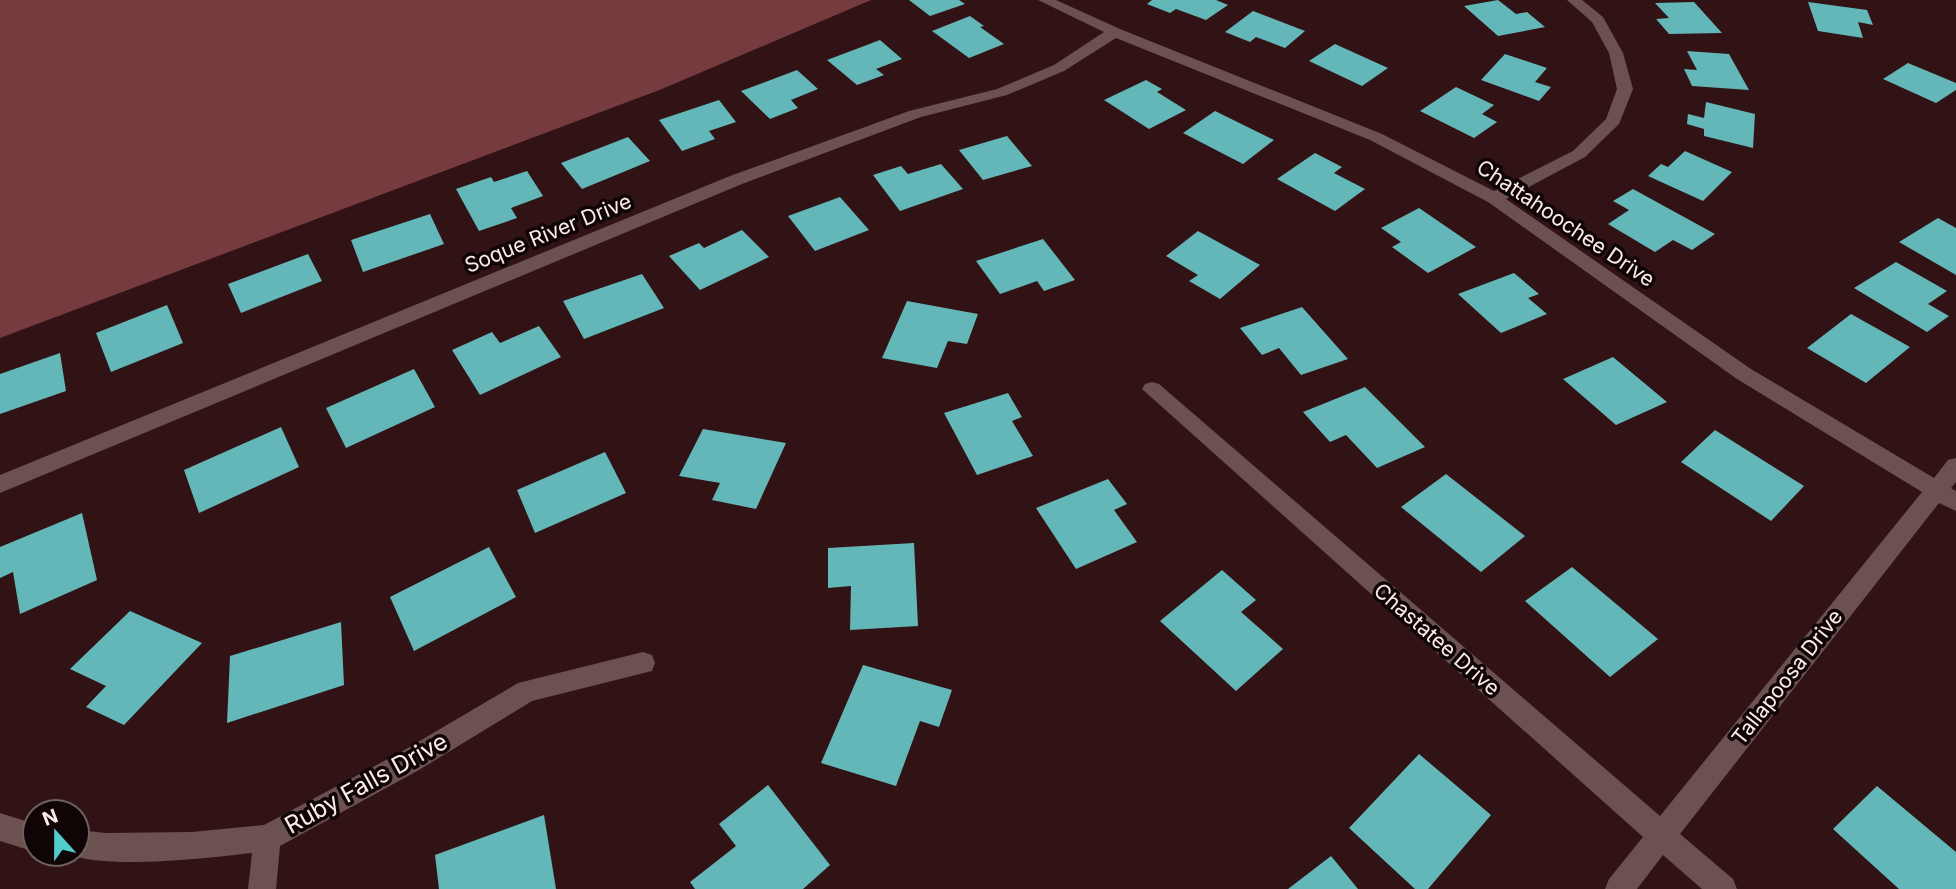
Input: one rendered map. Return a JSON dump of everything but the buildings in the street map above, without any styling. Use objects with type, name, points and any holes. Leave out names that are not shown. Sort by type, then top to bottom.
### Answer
[{"type":"street","name":"Chattahoochee Drive","points":[[1045,0],[1115,32],[1376,137],[1494,198],[1744,374],[1946,496]]},
{"type":"street","points":[[1494,198],[1579,154],[1613,121],[1625,89],[1616,53],[1598,20],[1574,0]]},
{"type":"street","name":"Soque River Drive","points":[[0,484],[736,180],[915,114],[1002,92],[1059,68],[1115,32]]},
{"type":"street","name":"Chastatee Drive","points":[[1152,389],[1723,889]]},
{"type":"street","name":"Tallapoosa Drive","points":[[1619,889],[1660,836],[1946,496],[1956,466]]},
{"type":"street","name":"Ruby Falls Drive","points":[[91,844],[192,846],[267,838],[410,761],[527,691],[643,663]]},
{"type":"street","points":[[0,827],[21,834]]},
{"type":"street","points":[[262,889],[267,838]]},
{"type":"shaded area","points":[[0,0],[871,0],[662,89],[0,338]]}]
